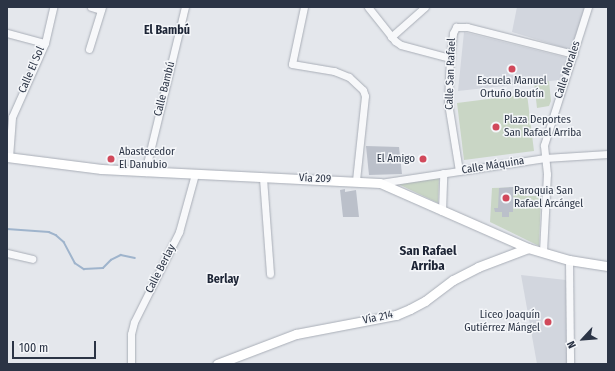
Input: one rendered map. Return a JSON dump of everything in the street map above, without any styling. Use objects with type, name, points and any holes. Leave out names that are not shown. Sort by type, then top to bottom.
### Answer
[{"type":"main road","name":"Vía 209","points":[[8,157],[101,169],[263,178],[356,180],[380,183],[528,248],[569,260],[608,266]]},
{"type":"main road","points":[[504,237],[508,244],[507,254]]},
{"type":"main road","name":"Vía 214","points":[[217,364],[296,334],[396,314],[410,309],[425,301],[453,280],[507,254],[528,248]]},
{"type":"street","points":[[45,43],[53,7]]},
{"type":"street","points":[[89,50],[101,8],[91,7]]},
{"type":"street","name":"Calle Bambú","points":[[145,172],[185,7]]},
{"type":"street","points":[[304,7],[292,64],[334,71],[349,77],[363,90],[364,104],[356,180]]},
{"type":"street","points":[[368,7],[395,41],[407,48],[450,58]]},
{"type":"street","points":[[391,36],[425,7]]},
{"type":"street","name":"Calle Morales","points":[[543,252],[547,174],[544,145],[588,7]]},
{"type":"street","name":"Calle San Rafael","points":[[459,171],[448,103],[450,58],[454,30],[461,26],[574,54]]},
{"type":"street","name":"Calle El Sol","points":[[7,34],[45,43],[12,117],[8,157]]},
{"type":"street","name":"Calle Máquina","points":[[380,183],[545,158],[608,154]]},
{"type":"street","points":[[442,211],[443,173]]},
{"type":"street","name":"Calle Berlay","points":[[131,364],[131,334],[134,322],[179,232],[194,174]]},
{"type":"street","points":[[263,178],[270,274]]},
{"type":"street","points":[[7,252],[32,259]]},
{"type":"street","points":[[569,260],[570,364]]},
{"type":"shaded area","points":[[517,7],[585,7],[571,50],[512,32]]},
{"type":"shaded area","name":"Escuela Manuel Ortuño Boutín","points":[[464,32],[568,58],[559,80],[458,91]]},
{"type":"shaded area","name":"Liceo Joaquín Gutiérrez Mángel","points":[[521,275],[566,280],[568,364],[537,364]]},
{"type":"green space","points":[[549,81],[551,101],[549,106],[537,108],[534,82]]},
{"type":"green space","name":"Plaza Deportes San Rafael Arriba","points":[[527,94],[534,151],[464,160],[457,103]]},
{"type":"green space","points":[[439,176],[438,203],[398,184]]},
{"type":"green space","points":[[526,187],[526,196],[541,196],[539,246],[490,222],[492,188]]},
{"type":"building","points":[[366,146],[399,147],[402,174],[369,175]]},
{"type":"building","name":"Paroquia San Rafael Arcángel","points":[[513,187],[513,212],[509,212],[509,217],[502,217],[502,212],[495,212],[494,208],[498,208],[499,188]]},
{"type":"building","points":[[345,189],[345,192],[356,190],[359,217],[343,217],[340,190]]},
{"type":"waterway","points":[[7,229],[49,232],[56,235],[64,242],[75,263],[84,269],[103,268],[111,260],[121,255],[135,258]]},
{"type":"place","name":"Escuela Manuel Ortuño Boutín","points":[[512,69]]},
{"type":"place","name":"Plaza Deportes San Rafael Arriba","points":[[496,127]]},
{"type":"place","name":"Abastecedor El Danubio","points":[[111,159]]},
{"type":"place","name":"El Amigo","points":[[423,159]]},
{"type":"place","name":"Paroquia San Rafael Arcángel","points":[[506,198]]},
{"type":"place","name":"Liceo Joaquín Gutiérrez Mángel","points":[[548,322]]},
{"type":"district","name":"El Bambú","points":[[167,31]]},
{"type":"district","name":"San Rafael Arriba","points":[[428,260]]},
{"type":"district","name":"Berlay","points":[[223,280]]}]
